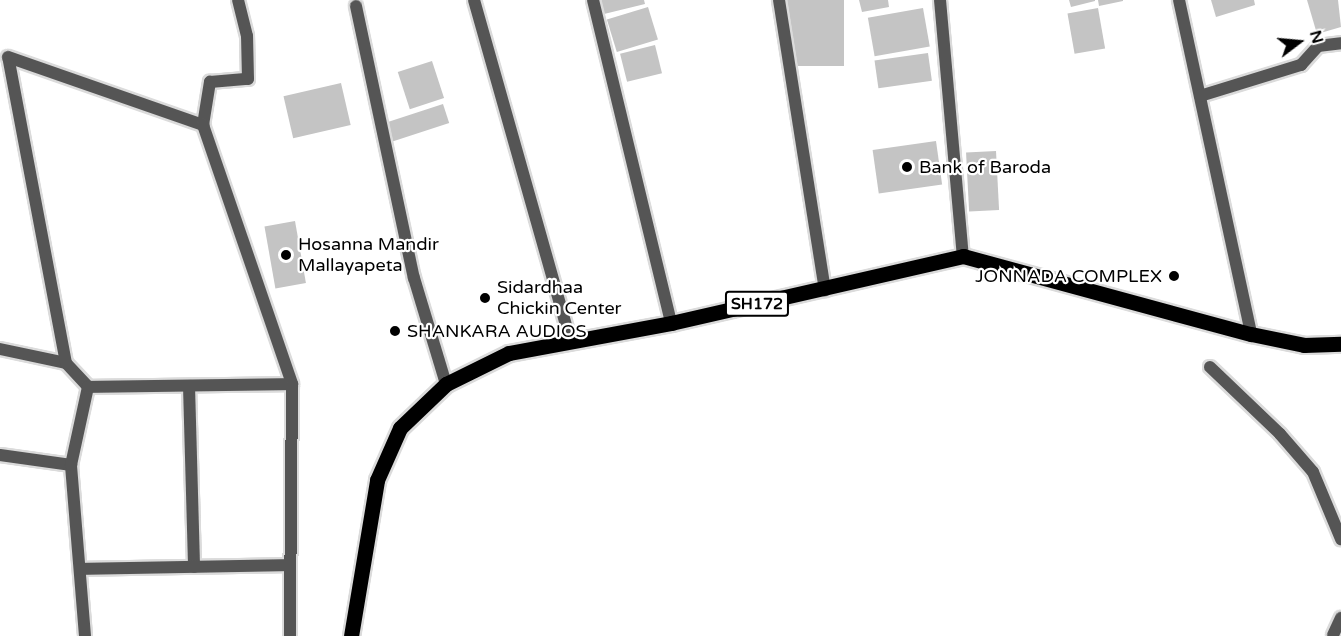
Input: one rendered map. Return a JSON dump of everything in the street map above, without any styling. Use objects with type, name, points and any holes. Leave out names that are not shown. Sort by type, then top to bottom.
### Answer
[{"type":"main road","name":"SH172","points":[[351,636],[377,480],[400,428],[446,384],[509,353],[671,323],[825,290],[963,256],[1251,334],[1304,345],[1341,344]]},
{"type":"street","points":[[238,0],[246,36],[248,79],[210,82],[203,125],[292,384],[288,565],[290,636]]},
{"type":"street","points":[[474,0],[571,342]]},
{"type":"street","points":[[593,0],[671,323]]},
{"type":"street","points":[[778,0],[825,290]]},
{"type":"street","points":[[940,0],[963,256]]},
{"type":"street","points":[[1179,0],[1251,334]]},
{"type":"street","points":[[356,6],[414,278],[446,384]]},
{"type":"street","points":[[1200,96],[1302,65],[1318,46],[1341,43]]},
{"type":"street","points":[[203,125],[8,57],[66,363],[88,387],[292,384]]},
{"type":"street","points":[[0,350],[66,363]]},
{"type":"street","points":[[1210,366],[1280,434],[1313,472],[1341,539]]},
{"type":"street","points":[[189,386],[194,567]]},
{"type":"street","points":[[85,636],[71,465],[88,387]]},
{"type":"street","points":[[0,455],[71,465]]},
{"type":"street","points":[[81,569],[288,565]]},
{"type":"street","points":[[1333,635],[1341,618]]},
{"type":"street","points":[[1326,636],[1341,635]]},
{"type":"building","points":[[601,0],[644,0],[645,4],[604,14]]},
{"type":"building","points":[[785,0],[844,0],[844,66],[785,66]]},
{"type":"building","points":[[859,0],[888,0],[889,7],[862,12]]},
{"type":"building","points":[[1069,0],[1095,0],[1095,1],[1071,7]]},
{"type":"building","points":[[1098,0],[1123,0],[1123,1],[1099,6]]},
{"type":"building","points":[[1211,0],[1254,0],[1255,5],[1216,17]]},
{"type":"building","points":[[1307,0],[1338,0],[1341,27],[1317,34]]},
{"type":"building","points":[[648,7],[658,40],[617,52],[607,20]]},
{"type":"building","points":[[923,8],[930,46],[875,56],[868,18]]},
{"type":"building","points":[[1098,8],[1105,48],[1075,54],[1067,13]]},
{"type":"building","points":[[655,45],[662,73],[627,82],[620,54]]},
{"type":"building","points":[[928,53],[932,81],[878,88],[875,61]]},
{"type":"building","points":[[432,61],[444,98],[410,109],[398,72]]},
{"type":"building","points":[[341,83],[351,125],[293,138],[284,96]]},
{"type":"building","points":[[443,104],[449,123],[390,142],[384,123]]},
{"type":"building","name":"Bank of Baroda","points":[[936,141],[942,185],[879,193],[873,150]]},
{"type":"building","points":[[996,151],[999,210],[969,211],[966,153]]},
{"type":"building","name":"Hosanna Mandir Mallayapeta","points":[[295,221],[306,283],[275,288],[264,226]]},
{"type":"place","name":"Bank of Baroda","points":[[907,167]]},
{"type":"place","name":"Hosanna Mandir Mallayapeta","points":[[286,255]]},
{"type":"place","name":"JONNADA COMPLEX","points":[[1174,276]]},
{"type":"place","name":"Sidardhaa Chickin Center","points":[[485,298]]},
{"type":"place","name":"SHANKARA AUDIOS","points":[[395,331]]}]
